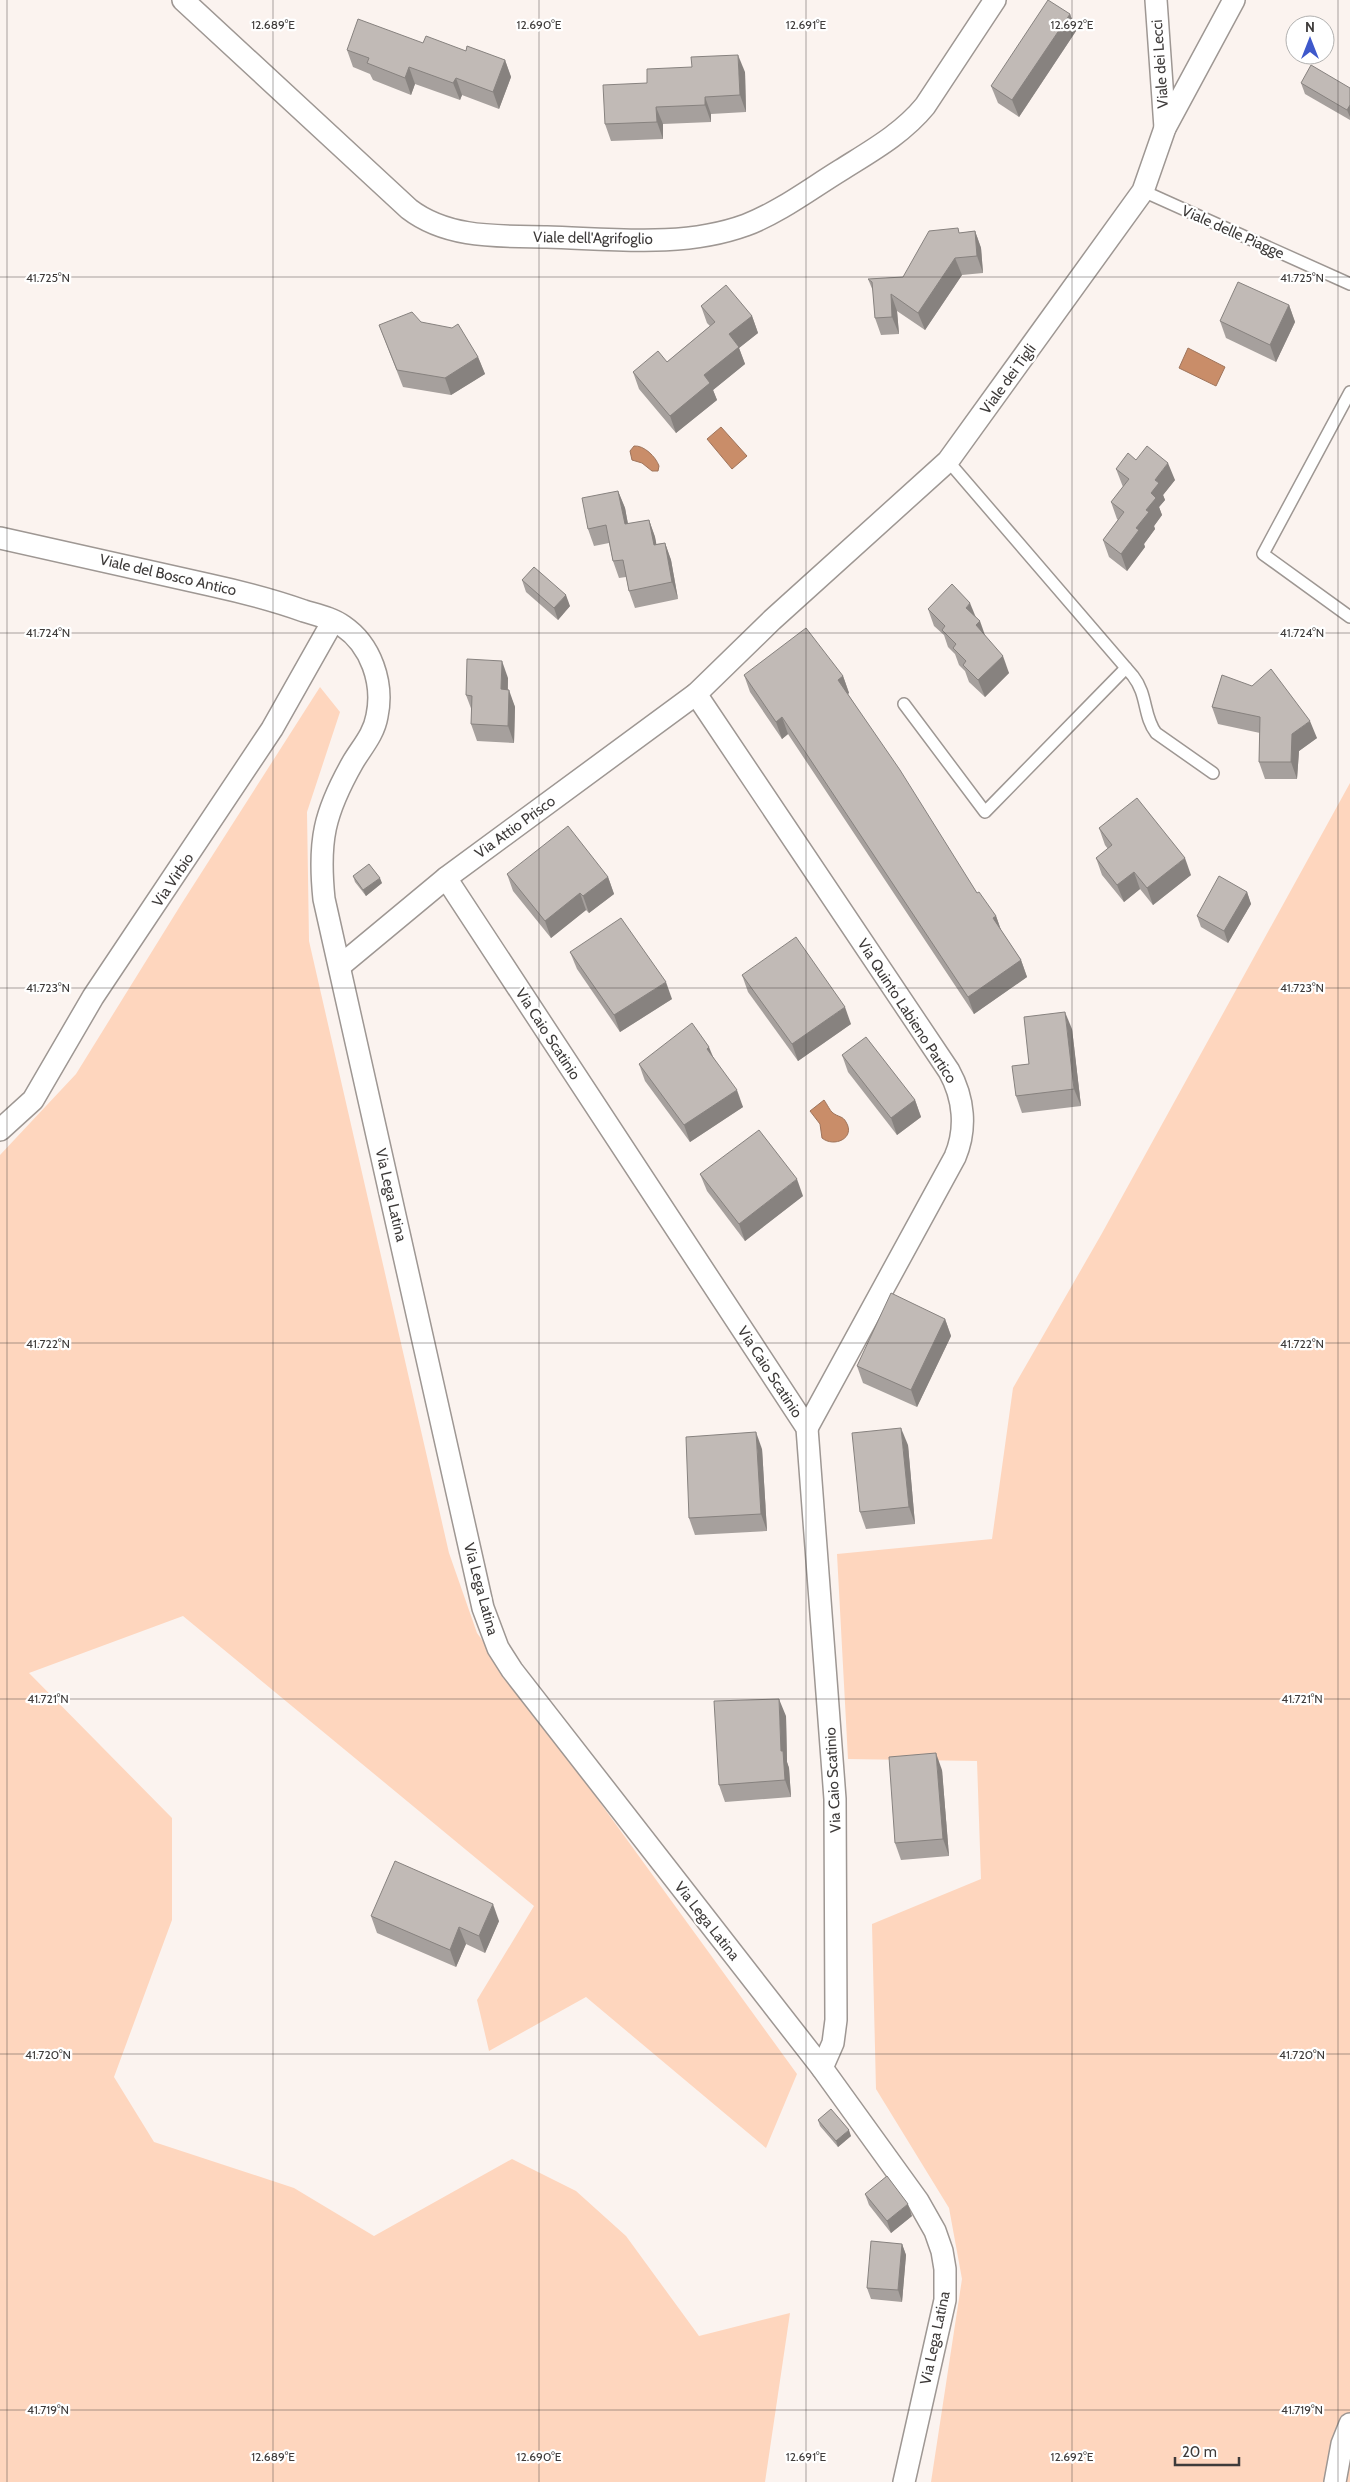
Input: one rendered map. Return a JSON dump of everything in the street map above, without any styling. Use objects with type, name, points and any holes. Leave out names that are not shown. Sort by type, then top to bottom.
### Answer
[{"type":"street","name":"Viale dell'Agrifoglio","points":[[183,0],[409,209],[425,220],[455,230],[503,236],[652,240],[696,237],[722,232],[753,221],[792,201],[891,138],[915,118],[925,106],[995,0]]},
{"type":"street","name":"Viale dei Lecci","points":[[1156,0],[1164,128]]},
{"type":"street","name":"Viale dei Tigli","points":[[696,694],[772,620],[948,461],[1143,191],[1164,128],[1234,0]]},
{"type":"street","name":"Viale del Bosco Antico","points":[[0,538],[260,596],[333,621]]},
{"type":"street","name":"Via Lega Latina","points":[[333,621],[345,627],[363,647],[375,673],[378,691],[375,724],[333,799],[327,815],[321,845],[324,899],[480,1596],[498,1648],[512,1670],[822,2068],[925,2211],[935,2231],[944,2258],[945,2300],[904,2482]]},
{"type":"street","name":"Via Virbio","points":[[0,1130],[33,1100],[93,997],[272,729],[333,621]]},
{"type":"street","name":"Via Attio Prisco","points":[[340,966],[446,878],[696,694]]},
{"type":"street","name":"Via Quinto Labieno Partico","points":[[696,694],[949,1071],[956,1086],[961,1105],[962,1134],[955,1157],[808,1428]]},
{"type":"street","name":"Via Caio Scatinio","points":[[446,878],[808,1428],[832,1746],[836,1851],[836,2020],[833,2043],[822,2068]]},
{"type":"street","points":[[1335,2482],[1342,2444],[1350,2424]]},
{"type":"lane","name":"Viale delle Piagge","points":[[1143,191],[1350,284]]},
{"type":"lane","points":[[1350,392],[1263,554],[1350,617]]},
{"type":"lane","points":[[948,461],[1126,668],[1144,693],[1151,726],[1156,733],[1213,773]]},
{"type":"lane","points":[[904,704],[985,812],[1126,668]]},
{"type":"shaded area","points":[[1188,348],[1225,367],[1216,386],[1179,368]]},
{"type":"shaded area","points":[[721,427],[747,456],[732,469],[707,439]]},
{"type":"shaded area","points":[[634,446],[642,447],[652,455],[659,466],[658,471],[652,471],[642,463],[632,460],[630,451]]},
{"type":"shaded area","points":[[320,687],[340,712],[307,812],[309,941],[449,1553],[477,1633],[797,2074],[766,2148],[586,1997],[489,2051],[477,2000],[534,1906],[183,1616],[29,1673],[172,1818],[172,1920],[114,2077],[154,2142],[294,2188],[374,2236],[512,2159],[576,2191],[626,2236],[699,2336],[790,2313],[765,2482],[0,2482],[0,1155],[76,1074],[182,903]]},
{"type":"shaded area","points":[[1350,783],[1350,2482],[931,2482],[962,2279],[949,2208],[876,2089],[872,1924],[981,1879],[977,1761],[848,1759],[837,1554],[992,1539],[1013,1388],[1101,1235]]},
{"type":"shaded area","points":[[824,1100],[832,1112],[846,1122],[848,1128],[846,1137],[838,1142],[827,1141],[822,1138],[820,1124],[810,1111]]},
{"type":"building","points":[[1048,0],[1070,14],[1012,100],[991,86]]},
{"type":"building","points":[[358,19],[423,43],[426,36],[466,51],[467,46],[505,60],[493,92],[456,78],[453,83],[409,67],[405,78],[367,63],[369,58],[347,50]]},
{"type":"building","points":[[738,55],[740,95],[705,97],[705,105],[656,107],[657,122],[605,124],[603,85],[647,83],[647,69],[692,67],[691,57]]},
{"type":"building","points":[[1311,65],[1350,88],[1350,105],[1347,110],[1301,83]]},
{"type":"building","points":[[958,228],[959,233],[975,231],[977,256],[955,258],[918,313],[891,294],[892,317],[875,318],[872,282],[868,279],[903,277],[929,231]]},
{"type":"building","points":[[1238,282],[1289,305],[1270,345],[1220,321]]},
{"type":"building","points":[[726,285],[752,316],[729,334],[739,347],[704,375],[710,383],[670,416],[633,372],[658,351],[667,362],[715,322],[701,306]]},
{"type":"building","points":[[412,312],[421,322],[452,328],[458,324],[478,357],[445,378],[397,370],[379,325]]},
{"type":"building","points":[[1147,446],[1168,463],[1155,480],[1159,483],[1151,493],[1156,498],[1146,510],[1149,512],[1136,528],[1139,530],[1121,554],[1103,540],[1124,512],[1111,502],[1129,479],[1116,469],[1128,453],[1136,460]]},
{"type":"building","points":[[618,491],[625,524],[649,520],[654,545],[665,543],[672,582],[629,591],[623,560],[613,561],[606,525],[588,529],[582,498]]},
{"type":"building","points":[[534,567],[566,595],[554,608],[522,580]]},
{"type":"building","points":[[952,584],[970,603],[966,608],[980,621],[976,625],[1003,656],[978,680],[963,665],[966,661],[953,648],[956,644],[942,630],[945,626],[928,609]]},
{"type":"building","points":[[806,628],[843,676],[838,680],[900,770],[977,893],[979,892],[996,916],[993,918],[1021,960],[968,997],[782,717],[776,722],[744,675]]},
{"type":"building","points":[[467,659],[502,661],[501,689],[509,690],[508,726],[471,724],[472,696],[466,695]]},
{"type":"building","points":[[1271,669],[1310,721],[1292,734],[1291,762],[1259,762],[1260,717],[1212,707],[1222,675],[1252,686]]},
{"type":"building","points":[[1137,798],[1185,858],[1147,888],[1134,872],[1117,885],[1096,858],[1112,845],[1099,828]]},
{"type":"building","points":[[568,826],[608,877],[583,896],[580,893],[545,921],[507,874]]},
{"type":"building","points":[[369,864],[380,878],[363,890],[353,876]]},
{"type":"building","points":[[1219,876],[1247,892],[1224,931],[1197,916]]},
{"type":"building","points":[[621,918],[666,982],[614,1015],[570,952]]},
{"type":"building","points":[[796,937],[845,1007],[792,1044],[742,975]]},
{"type":"building","points":[[1065,1012],[1074,1089],[1016,1096],[1012,1066],[1029,1064],[1024,1017]]},
{"type":"building","points":[[692,1023],[709,1047],[707,1049],[737,1090],[684,1125],[639,1064]]},
{"type":"building","points":[[866,1037],[915,1100],[891,1118],[842,1055]]},
{"type":"building","points":[[759,1130],[797,1179],[739,1224],[700,1174]]},
{"type":"building","points":[[891,1293],[945,1319],[911,1390],[857,1366]]},
{"type":"building","points":[[901,1428],[909,1507],[860,1512],[852,1433]]},
{"type":"building","points":[[756,1432],[761,1514],[689,1518],[686,1437]]},
{"type":"building","points":[[779,1699],[781,1751],[783,1751],[785,1780],[719,1785],[714,1701]]},
{"type":"building","points":[[936,1753],[943,1839],[895,1843],[889,1757]]},
{"type":"building","points":[[395,1861],[493,1904],[479,1936],[459,1927],[450,1950],[371,1916]]},
{"type":"building","points":[[831,2109],[849,2130],[836,2141],[818,2120]]},
{"type":"building","points":[[887,2176],[908,2204],[887,2221],[865,2194]]},
{"type":"building","points":[[871,2241],[902,2244],[898,2290],[867,2288]]}]
